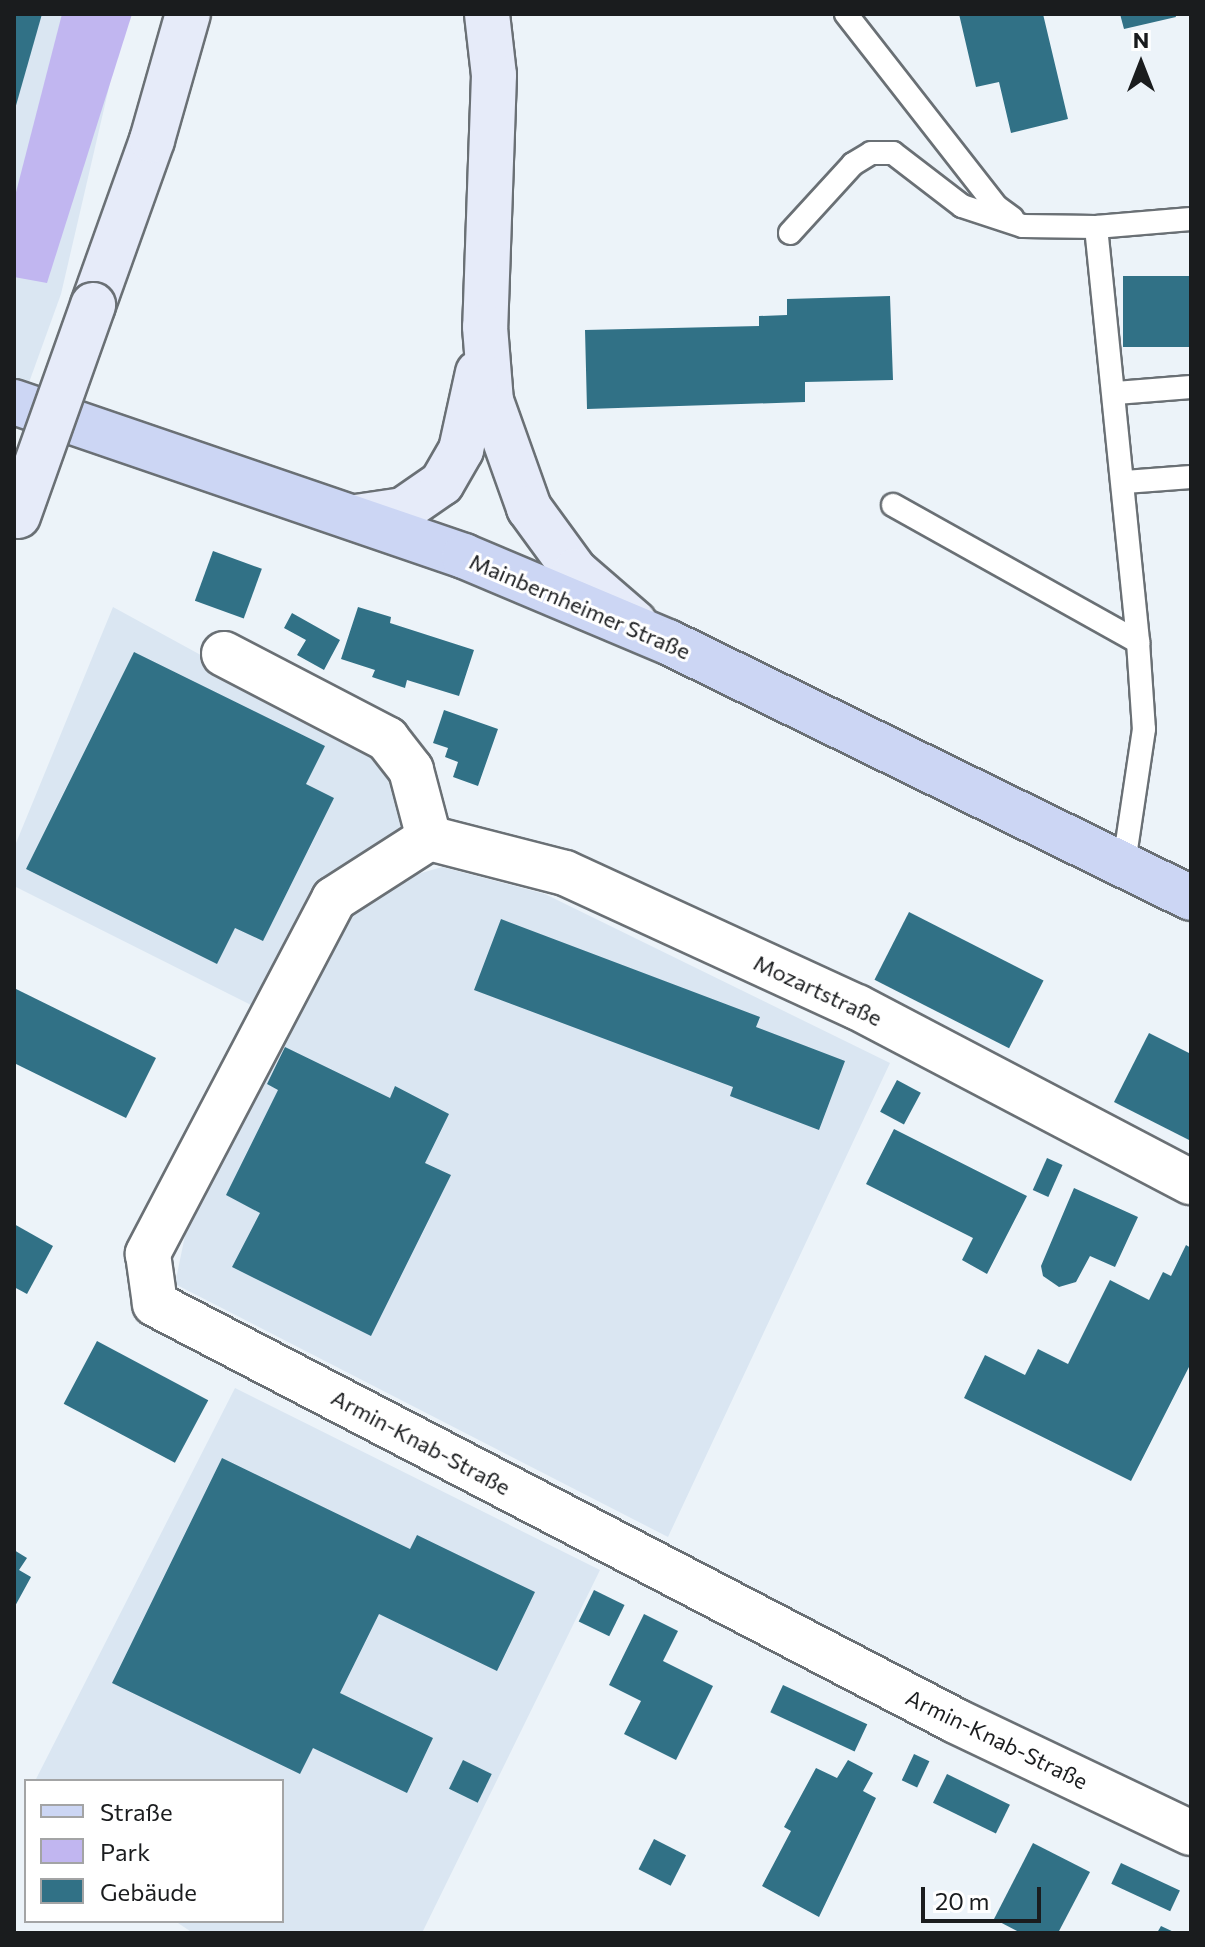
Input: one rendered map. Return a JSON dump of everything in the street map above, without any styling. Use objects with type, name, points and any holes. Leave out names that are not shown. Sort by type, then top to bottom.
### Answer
[{"type":"main road","points":[[16,521],[152,140],[188,14]]},
{"type":"main road","points":[[356,517],[403,510],[424,499],[454,466],[475,395],[485,327],[494,75],[487,14]]},
{"type":"main road","points":[[485,327],[491,401],[529,508],[585,580],[635,622],[668,642]]},
{"type":"main road","name":"Mainbernheimer Straße","points":[[14,402],[464,556],[668,642],[1191,898]]},
{"type":"street","points":[[224,654],[387,739],[411,770],[429,838]]},
{"type":"street","name":"Mozartstraße","points":[[429,838],[565,873],[857,1007],[1191,1182]]},
{"type":"street","name":"Armin-Knab-Straße","points":[[429,838],[334,899],[148,1254],[155,1304],[956,1721],[1191,1833]]},
{"type":"lane","points":[[846,14],[997,207],[1023,226]]},
{"type":"lane","points":[[790,233],[853,164],[871,153],[893,153],[962,206],[1023,226],[1096,227],[1191,219]]},
{"type":"lane","points":[[1096,227],[1125,482],[1144,729],[1124,863]]},
{"type":"lane","points":[[1116,393],[1191,387]]},
{"type":"lane","points":[[1125,482],[1191,477]]},
{"type":"lane","points":[[893,505],[1138,642]]},
{"type":"shaded area","points":[[14,14],[126,14],[61,294],[14,424]]},
{"type":"shaded area","points":[[113,607],[365,745],[391,774],[411,876],[442,867],[545,894],[890,1063],[668,1537],[175,1284],[188,1221],[291,1025],[14,886],[14,848]]},
{"type":"shaded area","points":[[235,1388],[600,1570],[422,1933],[193,1933],[178,1923],[284,1923],[284,1779],[36,1779]]},
{"type":"green space","points":[[62,14],[132,14],[47,283],[14,277],[14,200]]},
{"type":"building","points":[[14,14],[42,14],[15,109],[14,109]]},
{"type":"building","points":[[959,14],[1043,14],[1068,119],[1011,133],[999,82],[976,87]]},
{"type":"building","points":[[1120,14],[1175,14],[1176,17],[1124,29]]},
{"type":"building","points":[[1123,276],[1191,276],[1191,347],[1123,347]]},
{"type":"building","points":[[890,296],[893,380],[805,382],[805,402],[587,409],[585,330],[759,326],[759,316],[787,315],[787,299]]},
{"type":"building","points":[[213,551],[262,569],[244,619],[195,601]]},
{"type":"building","points":[[358,607],[391,617],[390,623],[474,650],[459,696],[407,680],[405,688],[372,677],[375,670],[341,659]]},
{"type":"building","points":[[292,613],[340,640],[324,670],[297,655],[306,640],[284,628]]},
{"type":"building","points":[[134,652],[325,746],[306,784],[334,798],[263,941],[235,928],[217,964],[26,869]]},
{"type":"building","points":[[444,710],[498,729],[478,786],[453,777],[458,762],[445,757],[448,748],[433,743]]},
{"type":"building","points":[[909,912],[1044,981],[1009,1048],[874,980]]},
{"type":"building","points":[[501,919],[760,1017],[756,1027],[845,1061],[819,1130],[730,1096],[733,1087],[474,990]]},
{"type":"building","points":[[14,988],[156,1058],[126,1118],[14,1063]]},
{"type":"building","points":[[1149,1033],[1191,1054],[1191,1141],[1114,1102]]},
{"type":"building","points":[[285,1047],[390,1098],[395,1086],[449,1114],[425,1163],[451,1175],[371,1336],[232,1267],[260,1213],[226,1195],[278,1090],[267,1084]]},
{"type":"building","points":[[897,1080],[921,1093],[904,1124],[880,1112]]},
{"type":"building","points":[[894,1129],[1027,1196],[987,1274],[962,1260],[973,1238],[866,1184]]},
{"type":"building","points":[[1047,1158],[1063,1165],[1048,1197],[1033,1190]]},
{"type":"building","points":[[1074,1188],[1138,1217],[1115,1267],[1090,1256],[1076,1282],[1059,1287],[1043,1276],[1041,1266]]},
{"type":"building","points":[[14,1224],[53,1246],[27,1294],[14,1287]]},
{"type":"building","points":[[1186,1245],[1191,1248],[1191,1363],[1131,1481],[964,1398],[985,1355],[1025,1375],[1038,1349],[1068,1364],[1110,1280],[1149,1300],[1163,1272],[1171,1276]]},
{"type":"building","points":[[97,1341],[208,1400],[175,1463],[64,1404]]},
{"type":"building","points":[[222,1458],[410,1549],[417,1535],[535,1592],[497,1671],[379,1614],[340,1693],[433,1738],[407,1793],[313,1748],[300,1774],[112,1683]]},
{"type":"building","points":[[14,1550],[27,1558],[19,1570],[31,1577],[14,1608]]},
{"type":"building","points":[[594,1590],[625,1605],[609,1636],[579,1621]]},
{"type":"building","points":[[644,1614],[678,1631],[663,1661],[713,1686],[676,1760],[624,1734],[641,1701],[609,1685]]},
{"type":"building","points":[[783,1685],[867,1724],[855,1751],[770,1712]]},
{"type":"building","points":[[914,1754],[929,1761],[917,1787],[902,1780]]},
{"type":"building","points":[[463,1760],[492,1774],[478,1803],[449,1789]]},
{"type":"building","points":[[848,1760],[873,1773],[863,1791],[876,1798],[819,1917],[762,1886],[791,1831],[784,1827],[816,1768],[837,1778]]},
{"type":"building","points":[[947,1774],[1010,1805],[996,1833],[933,1803]]},
{"type":"building","points":[[654,1839],[686,1855],[671,1886],[639,1869]]},
{"type":"building","points":[[1033,1843],[1090,1872],[1058,1933],[1021,1933],[994,1919]]},
{"type":"building","points":[[1121,1863],[1180,1890],[1170,1911],[1111,1884]]},
{"type":"building","points":[[1161,1926],[1176,1933],[1157,1933]]}]
